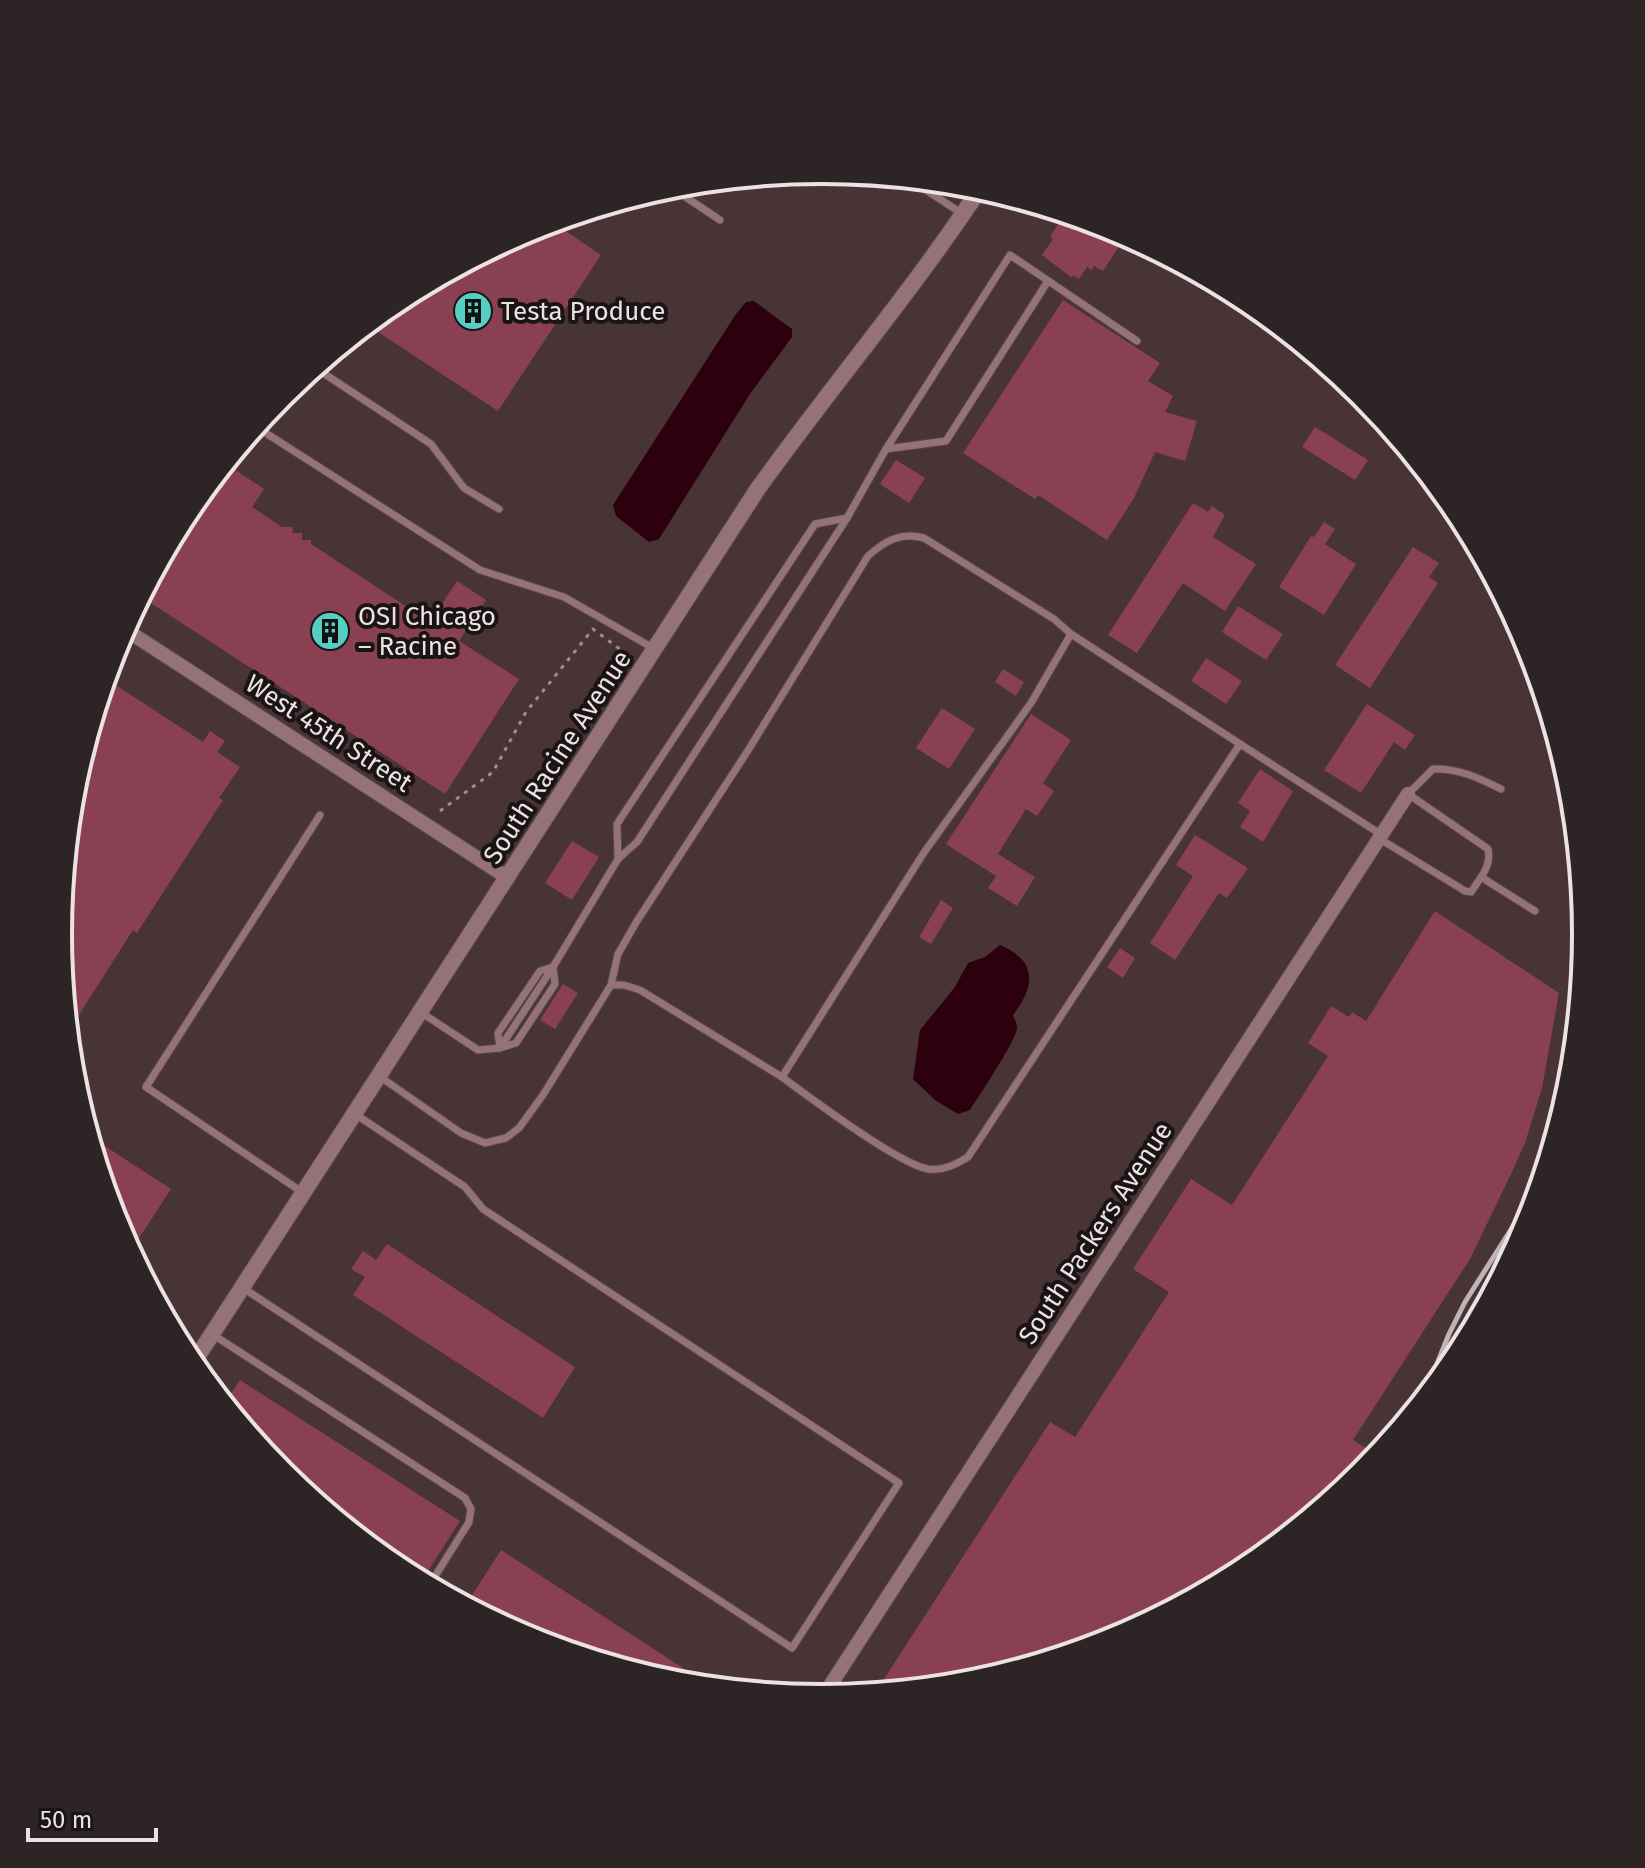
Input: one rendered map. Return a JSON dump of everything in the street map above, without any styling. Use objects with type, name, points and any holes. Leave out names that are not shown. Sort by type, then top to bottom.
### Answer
[{"type":"street","name":"South Racine Avenue","points":[[200,1353],[775,465],[857,354],[918,279],[973,199]]},
{"type":"street","name":"West 45th Street","points":[[134,635],[508,878]]},
{"type":"street","name":"South Packers Avenue","points":[[831,1684],[1408,794]]},
{"type":"lane","points":[[928,191],[963,214]]},
{"type":"lane","points":[[685,197],[720,220]]},
{"type":"lane","points":[[421,1012],[478,1050],[516,1043],[555,984],[553,967],[618,859],[637,842],[847,518],[886,449],[1010,255],[1137,341]]},
{"type":"lane","points":[[886,449],[946,441],[1048,281]]},
{"type":"lane","points":[[324,374],[431,444],[464,488],[499,509]]},
{"type":"lane","points":[[264,432],[480,570],[564,597],[655,649]]},
{"type":"lane","points":[[618,859],[617,824],[815,524],[847,518]]},
{"type":"lane","points":[[379,1076],[461,1133],[485,1143],[506,1138],[519,1128],[611,985],[618,954],[637,921],[747,752],[868,556],[881,544],[908,534],[924,538],[1054,619],[1071,634],[1465,891],[1471,892],[1490,858],[1484,844],[1408,794],[1433,769],[1448,768],[1501,789]]},
{"type":"lane","points":[[782,1077],[923,854],[1031,703],[1071,634]]},
{"type":"lane","points":[[611,985],[640,990],[782,1077],[853,1127],[915,1165],[927,1169],[954,1166],[968,1157],[1240,744]]},
{"type":"lane","points":[[304,1193],[146,1087],[320,815]]},
{"type":"lane","points":[[1481,877],[1535,911]]},
{"type":"lane","points":[[500,1048],[498,1033],[540,971],[553,967]]},
{"type":"lane","points":[[243,1288],[792,1648],[899,1483],[483,1209],[465,1187],[355,1114]]},
{"type":"lane","points":[[212,1334],[465,1498],[471,1509],[469,1522],[435,1576]]},
{"type":"path","points":[[440,811],[493,772],[526,712],[593,629],[625,653],[622,667]]},
{"type":"shaded area","points":[[773,185],[872,185],[920,190],[1017,209],[1064,223],[1154,261],[1198,284],[1239,310],[1317,370],[1387,439],[1418,477],[1447,517],[1496,602],[1533,693],[1547,740],[1567,836],[1573,934],[1567,1032],[1559,1080],[1533,1175],[1496,1266],[1472,1309],[1447,1351],[1387,1429],[1353,1465],[1279,1529],[1198,1584],[1154,1607],[1064,1645],[1017,1659],[969,1670],[872,1683],[773,1683],[725,1678],[628,1659],[581,1645],[491,1607],[447,1584],[406,1558],[328,1498],[258,1429],[227,1391],[198,1351],[149,1266],[112,1175],[86,1080],[78,1032],[72,934],[78,836],[86,788],[112,693],[149,602],[173,559],[198,517],[258,439],[292,403],[366,339],[447,284],[491,261],[581,223],[628,209],[676,198]]},
{"type":"shaded area","points":[[754,301],[792,329],[792,337],[750,394],[659,539],[649,542],[616,516],[613,505],[736,314],[746,302]]},
{"type":"shaded area","points":[[1000,945],[1012,951],[1027,967],[1029,984],[1013,1015],[1017,1027],[1011,1043],[970,1110],[958,1114],[935,1100],[913,1079],[920,1030],[955,987],[968,963],[985,957]]},
{"type":"building","points":[[1060,222],[1120,245],[1103,271],[1094,266],[1092,270],[1087,267],[1079,279],[1073,275],[1072,278],[1042,255],[1053,239],[1050,237]]},
{"type":"building","name":"Testa Produce","points":[[564,230],[601,255],[498,411],[377,331],[447,284]]},
{"type":"building","points":[[1063,300],[1160,363],[1148,381],[1173,396],[1165,412],[1197,421],[1185,461],[1155,452],[1134,498],[1107,540],[1038,495],[1035,499],[963,453]]},
{"type":"building","points":[[1315,427],[1368,460],[1355,480],[1302,447]]},
{"type":"building","points":[[896,460],[925,478],[909,503],[880,484]]},
{"type":"building","name":"OSI Chicago – Racine","points":[[234,469],[264,489],[252,507],[282,527],[293,527],[292,533],[302,533],[302,540],[311,540],[311,544],[430,622],[457,581],[486,600],[459,641],[519,679],[445,794],[149,602],[198,517]]},
{"type":"building","points":[[1193,503],[1208,512],[1212,506],[1225,515],[1213,537],[1256,564],[1225,611],[1183,583],[1137,653],[1108,635]]},
{"type":"building","points":[[1324,522],[1335,529],[1325,544],[1356,564],[1324,615],[1279,587],[1311,536],[1314,537]]},
{"type":"building","points":[[1413,547],[1439,563],[1429,577],[1438,583],[1370,688],[1335,665]]},
{"type":"building","points":[[1238,606],[1283,634],[1266,660],[1222,632]]},
{"type":"building","points":[[1206,658],[1242,681],[1226,704],[1191,681]]},
{"type":"building","points":[[1003,669],[1024,682],[1016,696],[995,682]]},
{"type":"building","points":[[115,685],[203,742],[210,731],[225,741],[217,752],[240,767],[219,798],[223,800],[137,933],[133,930],[77,1018],[72,934],[78,836],[86,788]]},
{"type":"building","points":[[1367,704],[1415,735],[1405,750],[1394,742],[1361,793],[1324,770]]},
{"type":"building","points":[[942,708],[975,729],[949,769],[916,748]]},
{"type":"building","points":[[1031,714],[1071,740],[1043,783],[1054,791],[1037,816],[1026,809],[998,854],[1035,877],[1017,906],[988,888],[996,876],[946,844]]},
{"type":"building","points":[[1260,769],[1293,791],[1263,842],[1240,827],[1250,811],[1238,803]]},
{"type":"building","points":[[1195,835],[1248,868],[1227,898],[1219,893],[1175,960],[1150,943],[1193,876],[1176,865]]},
{"type":"building","points":[[572,841],[599,857],[572,900],[545,883]]},
{"type":"building","points":[[941,900],[953,908],[931,944],[919,937]]},
{"type":"building","points":[[1435,911],[1559,993],[1542,1088],[1525,1143],[1470,1259],[1353,1440],[1368,1449],[1279,1529],[1198,1584],[1154,1607],[1064,1645],[1017,1659],[969,1670],[882,1682],[1050,1422],[1075,1437],[1169,1292],[1133,1269],[1191,1179],[1232,1205],[1328,1056],[1308,1043],[1331,1006],[1349,1017],[1352,1012],[1366,1021]]},
{"type":"building","points":[[1120,948],[1135,958],[1123,978],[1107,967]]},
{"type":"building","points":[[563,984],[578,993],[555,1029],[540,1020]]},
{"type":"building","points":[[103,1145],[171,1189],[138,1240]]},
{"type":"building","points":[[387,1244],[575,1367],[543,1418],[353,1295],[365,1277],[351,1269],[363,1251],[376,1260]]},
{"type":"building","points":[[240,1380],[460,1521],[428,1572],[328,1498],[292,1465],[230,1395]]},
{"type":"building","points":[[501,1550],[690,1672],[581,1645],[471,1597]]},
{"type":"railway","points":[[1436,1366],[1465,1302],[1515,1223]]},
{"type":"place","name":"Testa Produce","points":[[473,311]]},
{"type":"place","name":"OSI Chicago – Racine","points":[[330,631]]}]
